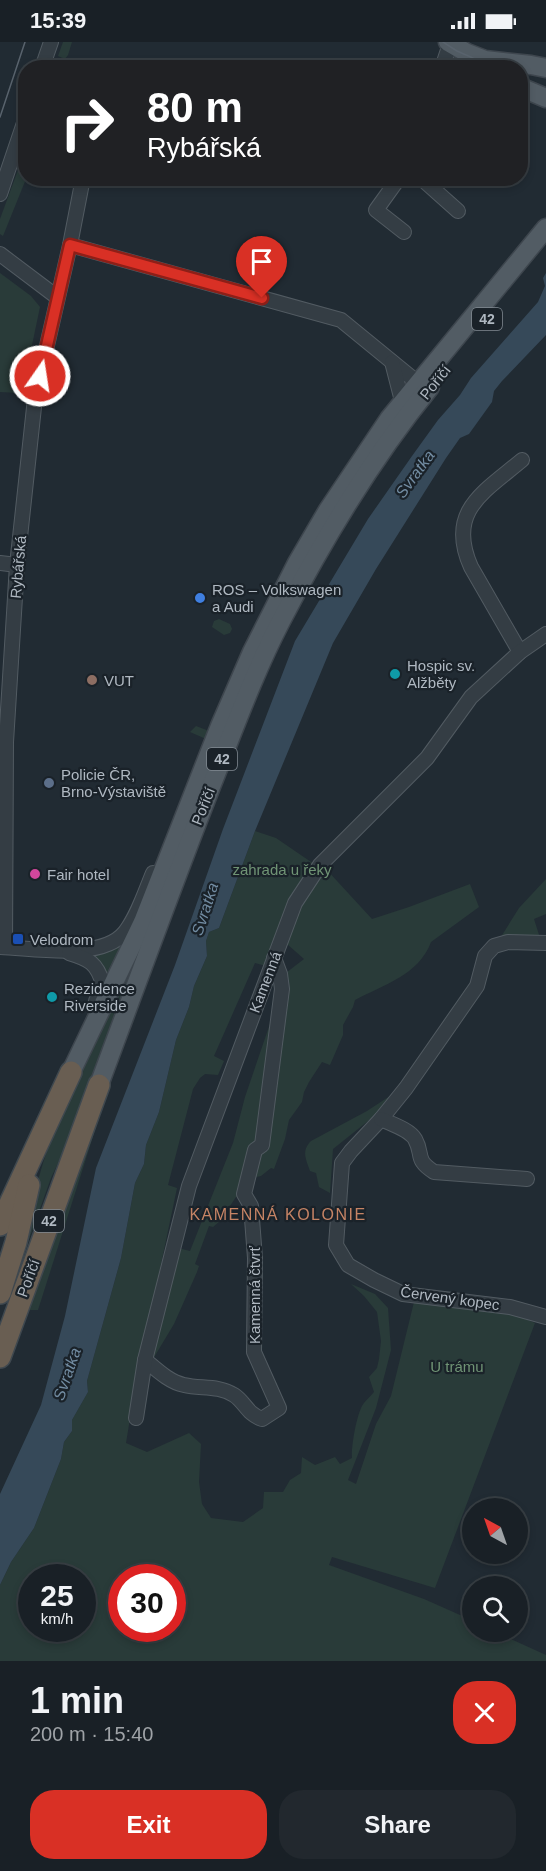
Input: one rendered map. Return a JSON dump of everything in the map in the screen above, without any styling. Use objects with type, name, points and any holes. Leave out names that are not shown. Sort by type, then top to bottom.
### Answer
[{"type":"highway","name":"Poříčí","points":[[0,1225],[71,1072]]},
{"type":"highway","name":"Poříčí","points":[[0,1357],[99,1085]]},
{"type":"highway","name":"42","points":[[0,1293],[16,1242],[38,1146]]},
{"type":"highway","name":"42","points":[[0,1330],[20,1283],[41,1244]]},
{"type":"main road","points":[[449,43],[481,60]]},
{"type":"main road","points":[[528,65],[546,68]]},
{"type":"main road","points":[[528,90],[546,98]]},
{"type":"main road","name":"Poříčí","points":[[71,1072],[143,922],[220,726],[252,652],[328,510],[401,404],[546,228]]},
{"type":"main road","name":"Poříčí","points":[[99,1085],[186,850],[245,701],[280,622],[339,517],[400,427],[546,248]]},
{"type":"street","points":[[45,60],[51,42]]},
{"type":"street","points":[[444,60],[449,43]]},
{"type":"street","points":[[0,194],[18,141]]},
{"type":"street","name":"Rybářská","points":[[3,947],[6,742],[17,565],[35,398],[81,186]]},
{"type":"street","points":[[393,186],[376,210],[404,232]]},
{"type":"street","points":[[430,186],[458,211]]},
{"type":"street","points":[[70,245],[341,320],[418,383]]},
{"type":"street","points":[[0,254],[57,297]]},
{"type":"street","points":[[392,362],[401,404]]},
{"type":"street","points":[[520,652],[471,567],[465,554],[462,532],[466,514],[476,498],[522,460]]},
{"type":"street","points":[[0,563],[17,565]]},
{"type":"street","name":"Kamenná","points":[[136,1418],[145,1360],[189,1186],[295,903],[320,865],[427,758],[471,697],[520,652],[546,634]]},
{"type":"street","name":"Poříčí","points":[[3,947],[61,951],[106,946],[124,933],[154,872],[172,848]]},
{"type":"street","name":"Červený kopec","points":[[546,943],[508,942],[494,946],[485,956],[477,986],[406,1088],[342,1163],[336,1245],[348,1265],[403,1294],[510,1307],[546,1317]]},
{"type":"street","name":"Poříčí","points":[[61,951],[93,963],[103,984],[80,1033],[71,1072]]},
{"type":"street","name":"Kamenná čtvrť","points":[[145,1360],[172,1381],[183,1385],[220,1388],[236,1396],[253,1416],[262,1419],[279,1408],[254,1352],[255,1258],[250,1206],[244,1194],[255,1150],[262,1145],[281,1000],[280,974],[274,958]]},
{"type":"street","points":[[381,1119],[410,1134],[416,1141],[423,1165],[434,1172],[527,1179]]},
{"type":"green space","points":[[63,42],[72,42],[65,59],[58,56]]},
{"type":"green space","points":[[18,170],[18,186],[23,186],[3,236],[0,234],[0,219]]},
{"type":"green space","points":[[0,273],[31,296],[40,307],[23,388],[18,393],[0,392]]},
{"type":"green space","points":[[219,619],[230,624],[232,629],[230,633],[224,635],[212,627],[214,621]]},
{"type":"green space","points":[[196,726],[209,731],[206,739],[190,732]]},
{"type":"green space","points":[[255,831],[276,838],[314,864],[290,897],[292,899],[266,966],[255,963],[214,1056],[224,1061],[218,1075],[205,1074],[193,1089],[168,1185],[177,1188],[135,1388],[126,1443],[147,1452],[189,1433],[201,1444],[199,1482],[202,1504],[211,1518],[243,1522],[263,1508],[264,1492],[283,1492],[290,1480],[301,1473],[302,1457],[315,1465],[335,1457],[340,1464],[352,1458],[361,1407],[374,1392],[369,1377],[377,1368],[381,1341],[377,1312],[351,1284],[375,1294],[388,1308],[391,1350],[376,1408],[348,1480],[356,1484],[376,1424],[391,1396],[414,1302],[516,1315],[535,1323],[469,1498],[462,1498],[462,1516],[435,1588],[332,1557],[329,1565],[424,1599],[462,1616],[462,1642],[517,1642],[546,1655],[546,1661],[0,1661],[0,1585],[11,1562],[34,1528],[61,1459],[64,1442],[72,1431],[72,1420],[88,1392],[87,1381],[121,1258],[135,1183],[144,1164],[146,1145],[159,1112],[176,1040],[189,1007],[194,986],[207,956],[206,941],[209,932],[219,928]]},
{"type":"green space","points":[[326,869],[372,919],[470,884],[479,907],[431,942],[418,963],[409,971],[355,1000],[343,1025],[343,1035],[330,1065],[322,1062],[304,1092],[302,1102],[289,1120],[274,1169],[271,1168],[261,1176],[242,1180],[241,1197],[236,1197],[220,1221],[213,1227],[209,1226],[195,1264],[199,1266],[197,1272],[174,1324],[153,1359],[151,1346],[178,1248],[190,1251],[233,1143],[245,1097],[275,1009],[278,979],[304,959],[287,944],[290,933],[306,895]]},
{"type":"green space","points":[[546,879],[546,914],[534,919],[541,941],[499,940],[519,908]]},
{"type":"green space","points":[[123,943],[109,979],[92,955]]},
{"type":"green space","points":[[149,960],[38,1310],[24,1310]]},
{"type":"green space","points":[[133,964],[80,1116],[51,1178],[17,1273],[12,1271],[57,1121]]},
{"type":"green space","points":[[396,1092],[378,1113],[333,1149],[330,1193],[319,1187],[316,1173],[310,1171],[306,1159],[306,1148],[311,1141],[367,1111]]},
{"type":"water","name":"Svratka","points":[[546,273],[546,335],[502,381],[494,391],[492,402],[469,434],[460,438],[446,458],[376,569],[333,643],[255,831],[219,928],[209,932],[206,941],[207,956],[194,986],[189,1007],[176,1040],[159,1112],[146,1145],[144,1164],[135,1183],[121,1258],[87,1381],[88,1392],[72,1420],[72,1431],[64,1442],[61,1459],[34,1528],[11,1562],[0,1585],[0,1494],[41,1405],[65,1316],[96,1168],[175,965],[223,829],[295,641],[368,519],[412,456],[471,378],[538,302],[545,286],[543,278]]},
{"type":"tram line","points":[[19,60],[25,42]]},
{"type":"tram line","points":[[443,42],[477,60]]},
{"type":"tram line","points":[[0,117],[18,63]]},
{"type":"place","name":"ROS – Volkswagen a Audi","points":[[200,598]]},
{"type":"place","name":"Hospic sv. Alžběty","points":[[395,674]]},
{"type":"place","name":"VUT","points":[[92,680]]},
{"type":"place","name":"Policie ČR, Brno-Výstaviště","points":[[49,783]]},
{"type":"place","name":"Fair hotel","points":[[35,874]]},
{"type":"place","name":"Velodrom","points":[[18,939]]},
{"type":"place","name":"Rezidence Riverside","points":[[52,997]]},
{"type":"district","name":"KAMENNÁ KOLONIE","points":[[278,1214]]},
{"type":"route","points":[[40,376],[70,245],[262,298]]},
{"type":"park label","name":"zahrada u řeky","points":[[282,869]]},
{"type":"park label","name":"U trámu","points":[[457,1366]]}]
